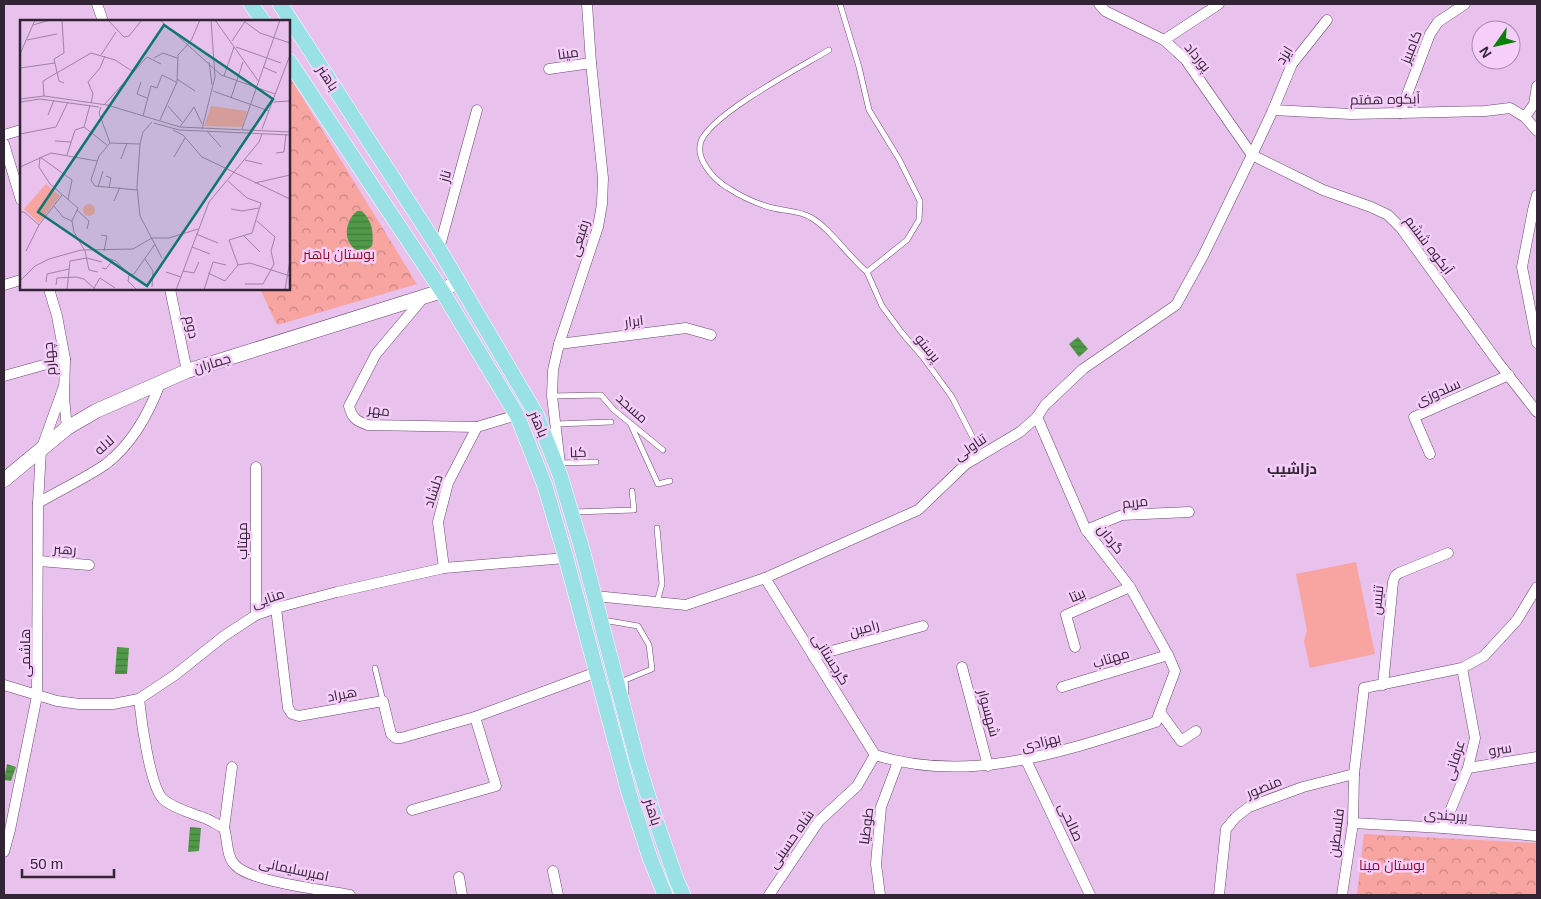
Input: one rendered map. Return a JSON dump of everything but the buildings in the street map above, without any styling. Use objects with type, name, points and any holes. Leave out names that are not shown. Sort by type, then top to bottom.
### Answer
[{"type":"main road","points":[[251,4],[262,20]]},
{"type":"main road","name":"باهنر","points":[[280,4],[439,250],[536,414],[560,469],[627,722],[653,812],[683,895]]},
{"type":"main road","name":"باهنر","points":[[290,63],[442,291],[517,415],[545,486],[628,793],[665,895]]},
{"type":"main road","name":"جماران","points":[[4,480],[67,428],[96,411],[161,381],[187,371],[442,291],[458,281]]},
{"type":"street","points":[[97,4],[103,20]]},
{"type":"street","name":"رفیعی","points":[[560,469],[552,396],[553,370],[559,344],[598,227],[602,204],[603,178],[591,64],[587,4]]},
{"type":"street","name":"پورداد","points":[[1099,4],[1105,11],[1164,40],[1185,59],[1252,155]]},
{"type":"street","points":[[1164,40],[1219,4]]},
{"type":"street","name":"کامبیز","points":[[1400,113],[1430,34],[1438,22],[1464,4]]},
{"type":"street","name":"ایزد","points":[[1273,110],[1292,64],[1327,20]]},
{"type":"street","name":"مینا","points":[[550,69],[591,64]]},
{"type":"street","points":[[1525,117],[1534,104],[1537,86]]},
{"type":"street","name":"آبکوه هفتم","points":[[1273,110],[1351,114],[1485,112],[1510,108],[1525,117],[1537,130]]},
{"type":"street","name":"ناز","points":[[439,250],[477,110]]},
{"type":"street","points":[[1252,155],[1273,110]]},
{"type":"street","points":[[4,135],[20,130]]},
{"type":"street","points":[[4,144],[20,197]]},
{"type":"street","name":"آبکوه ششم","points":[[1252,155],[1323,190],[1388,215],[1401,228],[1497,361],[1537,412]]},
{"type":"street","name":"تناولی","points":[[595,596],[686,605],[765,578],[918,510],[966,464],[1020,432],[1083,369],[1176,306],[1204,254],[1252,155]]},
{"type":"street","points":[[1537,195],[1522,266],[1532,291],[1537,343]]},
{"type":"street","points":[[4,285],[20,280]]},
{"type":"street","name":"چهارم","points":[[49,290],[57,316],[65,359],[64,386],[67,428]]},
{"type":"street","name":"دوم","points":[[170,290],[187,371]]},
{"type":"street","name":"مهر","points":[[424,297],[376,354],[349,406],[351,416],[357,421],[368,425],[478,427],[517,415]]},
{"type":"street","name":"ابرار","points":[[559,344],[686,328],[711,335]]},
{"type":"street","points":[[4,376],[65,359]]},
{"type":"street","name":"سلدوزی","points":[[1430,454],[1414,417],[1509,375]]},
{"type":"street","name":"لاله","points":[[38,502],[106,463],[127,443],[152,405],[161,381]]},
{"type":"street","name":"هاشمی","points":[[4,849],[10,830],[37,696],[38,502],[41,450],[64,386]]},
{"type":"street","name":"گردان","points":[[1037,417],[1086,530],[1130,587],[1175,671],[1160,712]]},
{"type":"street","name":"دلشاد","points":[[444,568],[438,522],[448,483],[478,427]]},
{"type":"street","name":"مهتاب","points":[[256,467],[256,615]]},
{"type":"street","name":"مریم","points":[[1086,530],[1122,515],[1189,512]]},
{"type":"street","name":"تنیس","points":[[1383,685],[1395,576],[1399,572],[1448,553]]},
{"type":"street","name":"منایی","points":[[4,685],[37,696],[80,704],[113,704],[139,698],[175,675],[224,636],[256,615],[276,608],[444,568],[566,558]]},
{"type":"street","name":"رهبر","points":[[39,561],[89,565]]},
{"type":"street","name":"گرجستانی","points":[[765,578],[875,755]]},
{"type":"street","name":"بیتا","points":[[1075,647],[1066,615],[1130,587]]},
{"type":"street","points":[[1383,685],[1462,668],[1484,656],[1517,620],[1537,587]]},
{"type":"street","name":"هیراد","points":[[276,608],[288,708],[292,714],[299,716],[383,701]]},
{"type":"street","name":"رامین","points":[[813,656],[923,626]]},
{"type":"street","name":"مهتاب","points":[[1062,687],[1168,655]]},
{"type":"street","name":"شهسوار","points":[[962,667],[988,766]]},
{"type":"street","name":"عرفانی","points":[[1443,828],[1468,768],[1475,732],[1462,668]]},
{"type":"street","points":[[383,701],[391,734],[396,738],[401,738],[475,717],[596,672]]},
{"type":"street","name":"فلسطین","points":[[1342,895],[1353,823],[1354,774],[1364,688],[1383,685]]},
{"type":"street","points":[[139,698],[142,728],[156,785],[162,799],[177,808],[224,828]]},
{"type":"street","points":[[1160,712],[1181,741],[1196,731]]},
{"type":"street","name":"بهزادی","points":[[875,755],[898,762],[930,766],[988,766],[1026,760],[1074,748],[1156,722],[1160,712]]},
{"type":"street","points":[[412,810],[496,786],[475,717]]},
{"type":"street","name":"شاه حسینی","points":[[769,895],[819,821],[857,786],[875,755]]},
{"type":"street","name":"سرو","points":[[1468,768],[1537,756]]},
{"type":"street","name":"صالحی","points":[[1026,760],[1090,895]]},
{"type":"street","name":"طوطیا","points":[[880,895],[876,864],[881,807],[898,762]]},
{"type":"street","name":"امیرسلیمانی","points":[[232,766],[224,828],[228,840],[228,852],[234,864],[246,873],[272,880],[350,895]]},
{"type":"street","name":"منصور","points":[[1219,895],[1226,829],[1236,817],[1249,807],[1304,786],[1354,774]]},
{"type":"street","name":"بیرجندی","points":[[1353,823],[1537,836]]},
{"type":"street","points":[[553,871],[558,895]]},
{"type":"street","points":[[459,877],[462,895]]},
{"type":"lane","points":[[840,4],[859,67],[869,110],[899,159],[920,201],[919,220],[907,240],[867,272]]},
{"type":"lane","name":"پرستو","points":[[829,50],[732,110],[718,121],[701,140],[700,156],[710,172],[726,187],[748,199],[772,207],[808,215],[821,224],[867,272],[882,306],[952,397],[973,438]]},
{"type":"lane","name":"مسجد","points":[[552,396],[601,395],[614,410],[663,450]]},
{"type":"lane","points":[[556,424],[611,422]]},
{"type":"lane","points":[[630,423],[658,484],[670,481]]},
{"type":"lane","name":"کیا","points":[[560,469],[596,462]]},
{"type":"lane","points":[[571,512],[634,510],[632,491]]},
{"type":"lane","points":[[657,528],[662,584],[657,602]]},
{"type":"lane","points":[[601,620],[638,626],[649,645],[652,669],[625,680],[627,722]]},
{"type":"lane","points":[[375,668],[383,701]]},
{"type":"green space","name":"بوستان باهنر","points":[[290,78],[417,284],[277,325],[260,290],[290,290]]},
{"type":"green space","points":[[1356,562],[1375,654],[1310,668],[1304,641],[1307,630],[1296,574]]},
{"type":"green space","name":"بوستان مینا","points":[[1364,834],[1537,843],[1537,895],[1357,895]]},
{"type":"shaded area","points":[[357,211],[362,211],[365,215],[370,223],[373,236],[372,246],[364,252],[352,246],[347,235],[349,222]]},
{"type":"shaded area","points":[[1078,337],[1088,349],[1079,357],[1069,344]]},
{"type":"shaded area","points":[[117,647],[129,648],[127,674],[115,674]]},
{"type":"shaded area","points":[[7,764],[16,767],[11,781],[4,780]]},
{"type":"shaded area","points":[[190,827],[201,828],[199,851],[188,852]]},
{"type":"district","name":"دزاشیب","points":[[1292,468]]}]
